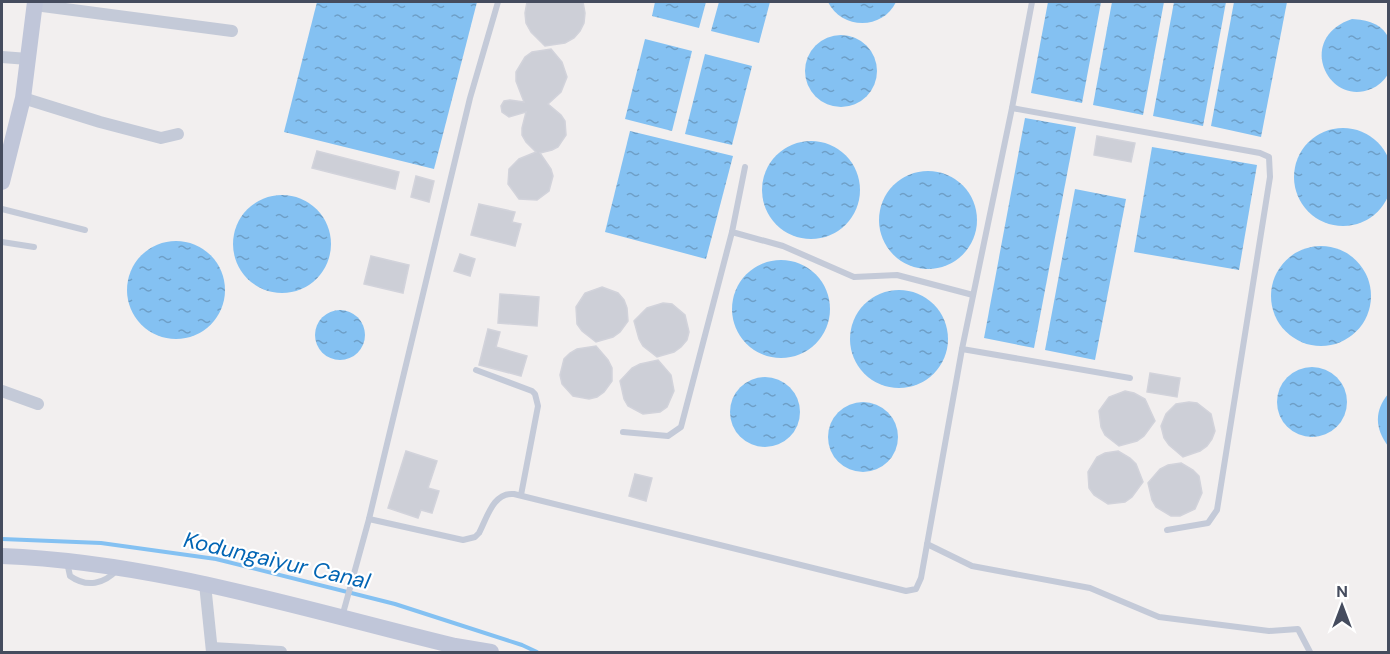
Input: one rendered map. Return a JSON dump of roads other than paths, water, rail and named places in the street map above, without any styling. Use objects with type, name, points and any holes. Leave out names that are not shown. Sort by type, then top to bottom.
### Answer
[{"type":"main road","points":[[2,182],[23,98],[35,3]]},
{"type":"main road","points":[[2,556],[119,567],[205,584],[458,650],[490,652]]},
{"type":"street","points":[[35,3],[232,31]]},
{"type":"street","points":[[2,57],[28,59]]},
{"type":"street","points":[[23,98],[161,138],[178,134]]},
{"type":"street","points":[[2,391],[38,404]]},
{"type":"street","points":[[205,584],[212,650],[281,652]]},
{"type":"lane","points":[[341,619],[369,519],[470,98],[498,2]]},
{"type":"lane","points":[[369,519],[453,538],[470,539],[479,533],[497,499],[509,493],[906,591],[913,590],[921,579],[962,349],[1032,2]]},
{"type":"lane","points":[[1012,108],[1260,153],[1269,157],[1271,171],[1217,510],[1208,523],[1167,530]]},
{"type":"lane","points":[[623,432],[668,436],[681,428],[732,232],[745,167]]},
{"type":"lane","points":[[2,209],[85,230]]},
{"type":"lane","points":[[732,232],[783,246],[854,277],[897,275],[973,295]]},
{"type":"lane","points":[[2,242],[34,247]]},
{"type":"lane","points":[[962,349],[1130,378]]},
{"type":"lane","points":[[476,370],[535,394],[538,406],[521,495]]},
{"type":"lane","points":[[927,544],[972,566],[1090,588],[1159,617],[1269,631],[1298,629],[1310,652]]},
{"type":"water","points":[[317,2],[477,2],[434,169],[284,132]]},
{"type":"water","points":[[655,2],[706,2],[699,28],[652,16]]},
{"type":"water","points":[[719,2],[770,2],[759,43],[711,31]]},
{"type":"water","points":[[828,2],[896,2],[881,18],[862,23],[852,22],[842,17]]},
{"type":"water","points":[[1048,2],[1101,2],[1082,103],[1031,93]]},
{"type":"water","points":[[1112,2],[1164,2],[1143,115],[1093,105]]},
{"type":"water","points":[[1174,2],[1226,2],[1203,126],[1153,116]]},
{"type":"water","points":[[1234,2],[1287,2],[1261,137],[1211,126]]},
{"type":"water","points":[[1352,19],[1373,23],[1382,28],[1388,37],[1388,74],[1374,88],[1356,92],[1342,88],[1331,80],[1324,68],[1322,54],[1325,40],[1335,28]]},
{"type":"water","points":[[841,35],[861,41],[871,51],[877,71],[871,91],[861,101],[841,107],[821,101],[811,91],[805,71],[811,51],[821,41]]},
{"type":"water","points":[[645,39],[692,51],[672,131],[625,119]]},
{"type":"water","points":[[705,54],[752,66],[732,145],[685,134]]},
{"type":"water","points":[[1025,118],[1076,127],[1034,348],[984,338]]},
{"type":"water","points":[[1343,128],[1362,131],[1378,142],[1389,158],[1392,177],[1389,196],[1378,212],[1362,223],[1343,226],[1324,223],[1308,212],[1297,196],[1294,177],[1297,158],[1308,142],[1324,131]]},
{"type":"water","points":[[630,131],[733,156],[706,259],[605,232]]},
{"type":"water","points":[[811,141],[830,144],[846,155],[857,171],[860,190],[857,209],[846,225],[830,236],[811,239],[792,236],[776,225],[765,209],[762,190],[765,171],[776,155],[792,144]]},
{"type":"water","points":[[1152,147],[1257,165],[1239,270],[1134,252]]},
{"type":"water","points":[[928,171],[947,175],[963,185],[973,201],[977,220],[973,239],[963,255],[947,265],[928,269],[909,265],[893,255],[883,239],[879,220],[883,201],[893,185],[909,175]]},
{"type":"water","points":[[1075,189],[1126,199],[1095,360],[1045,350]]},
{"type":"water","points":[[282,195],[301,199],[317,209],[327,225],[331,244],[327,263],[317,279],[301,289],[282,293],[263,289],[247,279],[237,263],[233,244],[237,225],[247,209],[263,199]]},
{"type":"water","points":[[176,241],[195,245],[211,255],[221,271],[225,290],[221,309],[211,325],[195,335],[176,339],[157,335],[141,325],[131,309],[127,290],[131,271],[141,255],[157,245]]},
{"type":"water","points":[[1321,246],[1349,254],[1363,268],[1371,296],[1363,324],[1349,338],[1321,346],[1293,338],[1279,324],[1271,296],[1279,268],[1293,254]]},
{"type":"water","points":[[781,260],[800,264],[816,274],[826,290],[830,309],[826,328],[816,344],[800,354],[781,358],[762,354],[746,344],[736,328],[732,309],[736,290],[746,274],[762,264]]},
{"type":"water","points":[[899,290],[918,293],[934,304],[945,320],[948,339],[945,358],[934,374],[918,385],[899,388],[880,385],[864,374],[853,358],[850,339],[853,320],[864,304],[880,293]]},
{"type":"water","points":[[335,310],[345,310],[358,317],[365,330],[365,340],[358,353],[345,360],[335,360],[326,356],[319,349],[315,340],[315,330],[319,321],[326,314]]},
{"type":"water","points":[[1312,367],[1325,370],[1337,377],[1344,389],[1347,402],[1344,415],[1337,427],[1325,434],[1312,437],[1299,434],[1287,427],[1280,415],[1277,402],[1280,389],[1287,377],[1299,370]]},
{"type":"water","points":[[765,377],[778,380],[790,387],[797,399],[800,412],[797,425],[790,437],[778,444],[765,447],[752,444],[740,437],[733,425],[730,412],[733,399],[740,387],[752,380]]},
{"type":"water","points":[[1388,394],[1388,446],[1379,427],[1378,413]]},
{"type":"water","points":[[863,402],[876,405],[888,412],[895,424],[898,437],[895,450],[888,462],[876,469],[863,472],[850,469],[838,462],[831,450],[828,437],[831,424],[838,412],[850,405]]},
{"type":"waterway","name":"Kodungaiyur Canal","points":[[2,539],[101,543],[216,559],[395,604],[522,645],[537,652]]}]
